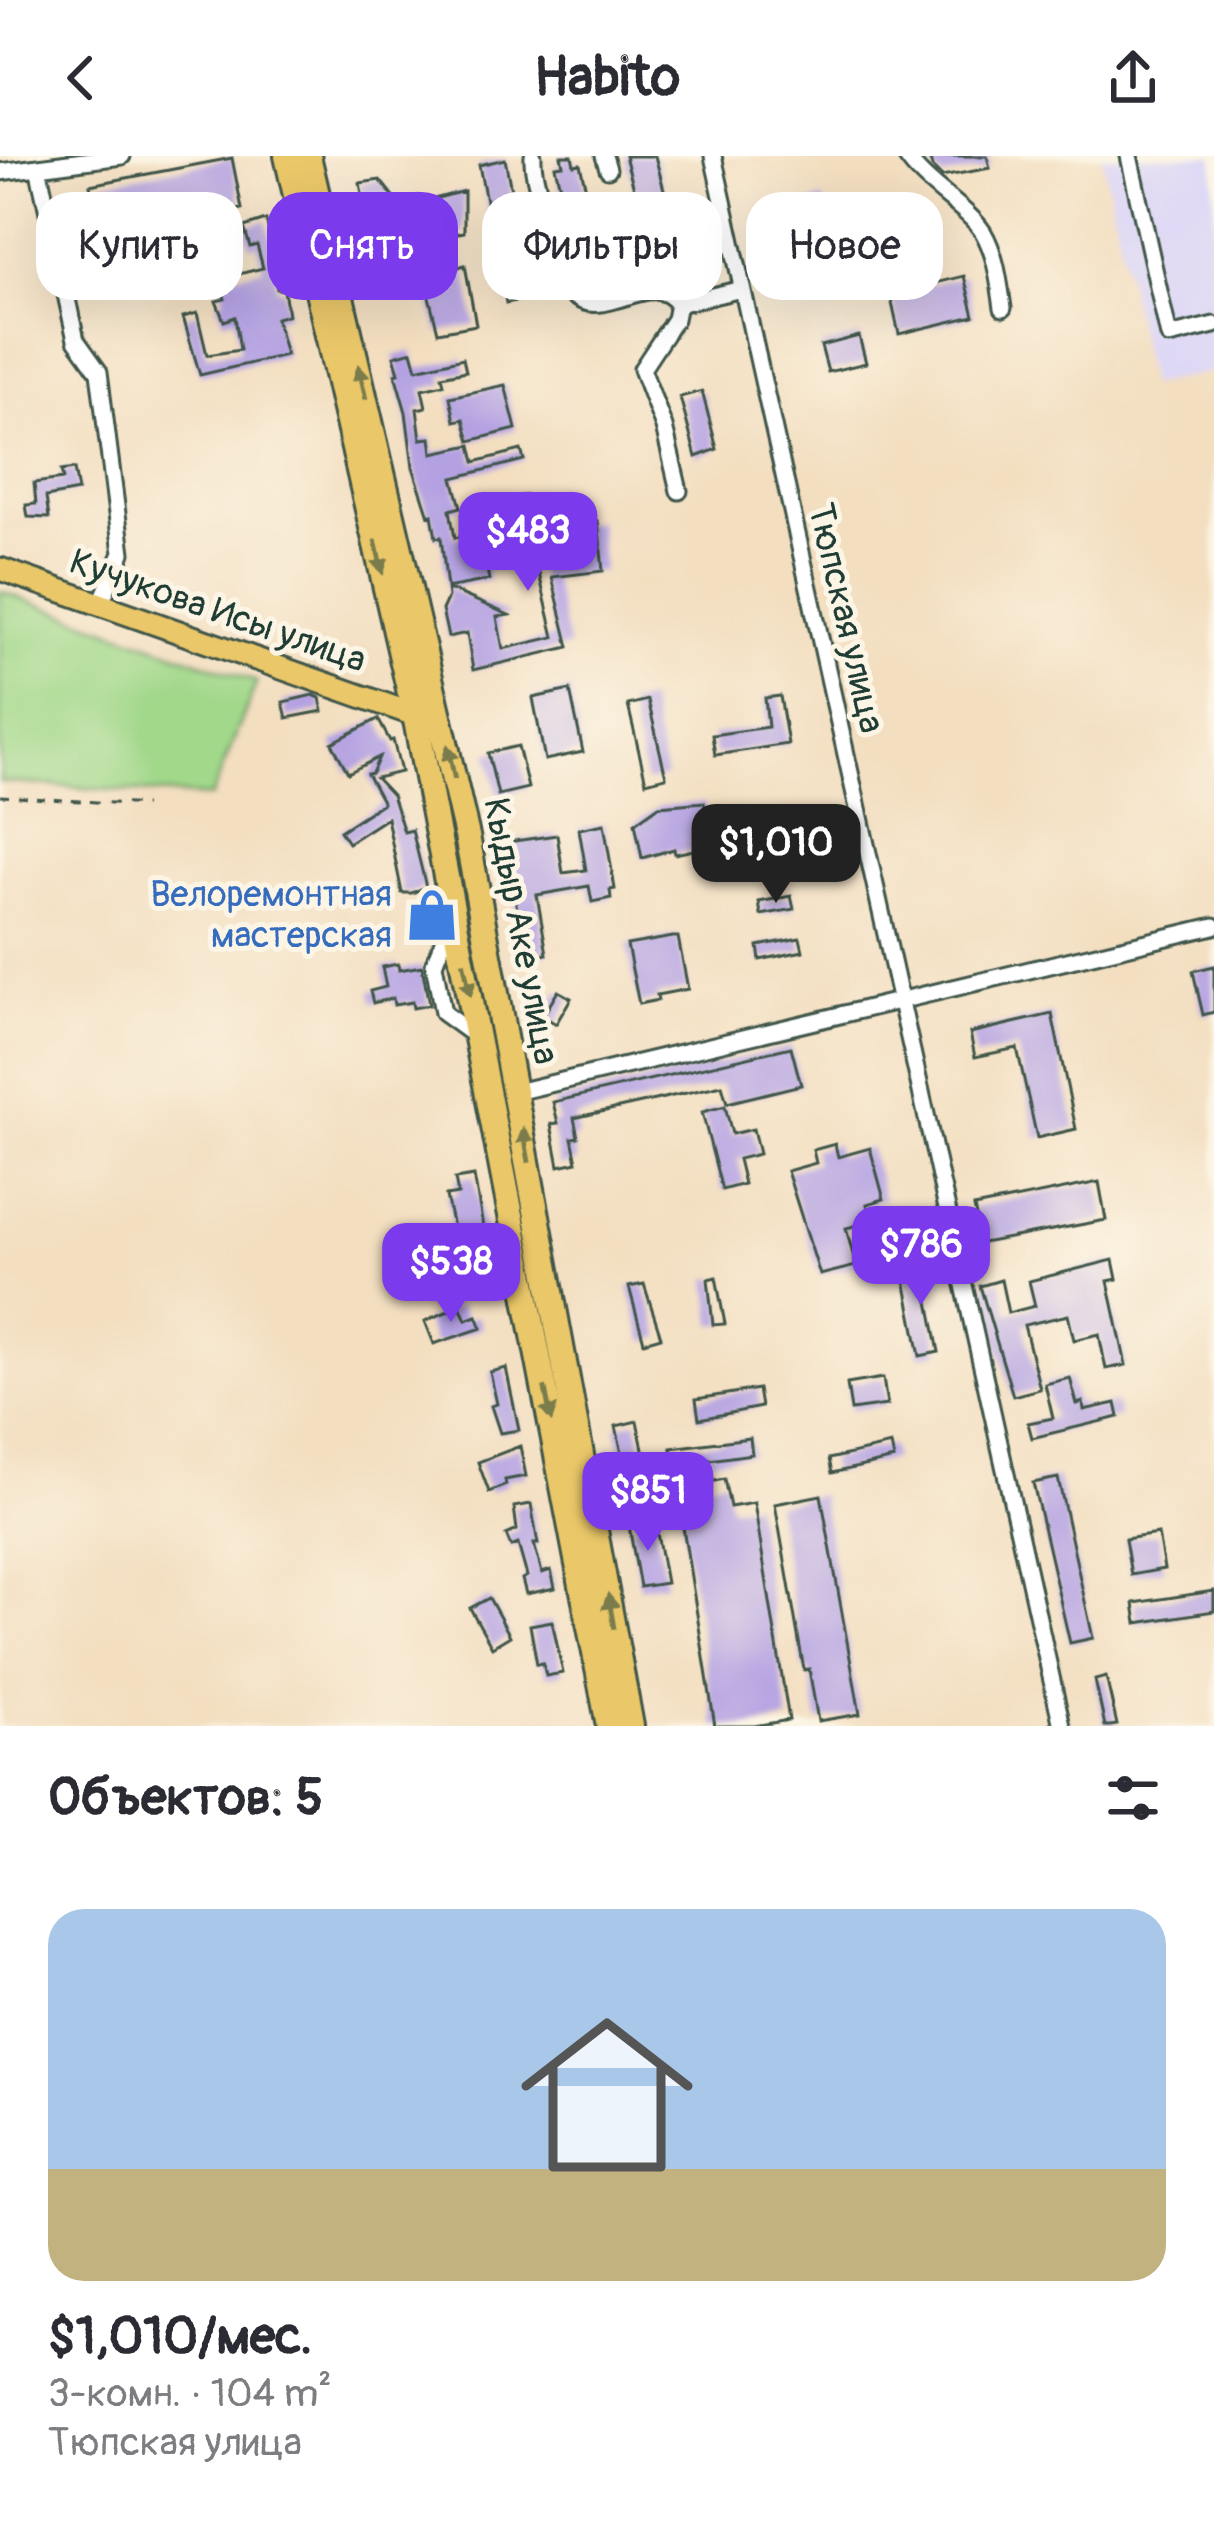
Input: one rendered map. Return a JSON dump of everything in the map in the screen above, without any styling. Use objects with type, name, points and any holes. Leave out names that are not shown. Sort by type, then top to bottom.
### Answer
[{"type":"highway","name":"Кыдыр Аке улица","points":[[287,156],[428,713],[453,915],[609,1726]]},
{"type":"highway","name":"Кыдыр Аке улица","points":[[308,156],[428,713],[516,1092],[632,1726]]},
{"type":"main road","name":"Кучукова Исы улица","points":[[0,569],[428,713]]},
{"type":"street","points":[[0,172],[122,156]]},
{"type":"street","points":[[533,156],[533,181],[541,197],[549,260],[575,296],[597,302],[661,292],[672,295],[678,304],[675,320],[642,369],[664,427],[679,491]]},
{"type":"street","name":"Тюпская улица","points":[[713,156],[1062,1726]]},
{"type":"street","points":[[906,156],[928,184],[982,230],[997,267],[1003,308]]},
{"type":"street","points":[[1129,156],[1169,336],[1214,325]]},
{"type":"street","points":[[38,167],[76,340],[99,372],[122,553],[100,605]]},
{"type":"street","points":[[678,304],[742,289]]},
{"type":"street","points":[[516,1092],[1214,926]]},
{"type":"path","points":[[0,796],[145,805]]},
{"type":"shaded area","points":[[1102,156],[1214,156],[1214,371],[1149,385]]},
{"type":"green space","points":[[0,591],[257,682],[211,797],[0,782]]},
{"type":"building","points":[[561,156],[572,156],[574,165],[580,164],[587,192],[561,192],[555,166],[563,165]]},
{"type":"building","points":[[625,156],[655,156],[665,192],[635,192]]},
{"type":"building","points":[[929,156],[987,156],[990,168],[942,177]]},
{"type":"building","points":[[232,158],[239,192],[92,192],[90,185]]},
{"type":"building","points":[[505,159],[511,192],[484,192],[479,165]]},
{"type":"building","points":[[380,180],[390,192],[362,192],[360,183]]},
{"type":"building","points":[[464,191],[464,232],[458,233],[458,193]]},
{"type":"building","points":[[266,220],[267,300],[286,300],[288,315],[276,318],[286,355],[200,375],[183,317],[197,313],[207,355],[240,350],[235,317],[224,321],[216,301],[243,300],[243,273],[263,268],[257,245],[250,247],[244,227]]},
{"type":"building","points":[[465,265],[476,325],[438,332],[430,300],[458,300],[458,267]]},
{"type":"building","points":[[964,276],[974,316],[899,334],[891,300],[943,300],[943,281]]},
{"type":"building","points":[[859,336],[866,363],[828,372],[821,346]]},
{"type":"building","points":[[412,351],[417,369],[463,358],[466,371],[442,376],[444,384],[422,389],[426,407],[417,409],[421,439],[431,438],[433,453],[471,445],[475,462],[521,450],[524,460],[453,478],[461,507],[450,510],[455,538],[469,535],[475,566],[486,564],[489,580],[447,588],[441,537],[436,538],[413,467],[395,374],[399,373],[394,356]]},
{"type":"building","points":[[505,385],[516,429],[470,441],[464,419],[455,421],[450,397]]},
{"type":"building","points":[[702,391],[717,449],[696,457],[680,397]]},
{"type":"building","points":[[74,469],[78,491],[46,497],[49,518],[28,517],[26,505],[36,504],[34,483],[63,479],[61,471]]},
{"type":"building","points":[[526,495],[529,511],[476,523],[472,508]]},
{"type":"building","points":[[538,516],[540,527],[598,521],[603,571],[552,577],[569,647],[473,670],[467,633],[448,637],[442,610],[447,588],[509,615],[497,617],[503,649],[554,637],[526,519]]},
{"type":"building","points":[[570,690],[583,752],[545,760],[533,698]]},
{"type":"building","points":[[313,695],[320,698],[323,711],[287,718],[283,702]]},
{"type":"building","points":[[780,696],[788,744],[715,755],[712,735],[768,727],[765,698]]},
{"type":"building","points":[[648,700],[666,777],[646,782],[628,705]]},
{"type":"building","points":[[378,719],[393,740],[401,772],[376,778],[392,795],[404,832],[412,830],[426,887],[412,893],[402,893],[387,818],[348,843],[340,831],[383,803],[367,774],[379,757],[348,773],[332,743]]},
{"type":"building","points":[[518,746],[528,788],[498,795],[488,753]]},
{"type":"building","points":[[704,802],[712,846],[642,858],[635,823],[659,806]]},
{"type":"building","points":[[604,824],[615,889],[610,890],[611,898],[592,902],[589,886],[537,895],[547,954],[524,958],[507,842],[557,835],[563,873],[586,870],[579,829]]},
{"type":"building","points":[[791,896],[794,909],[761,915],[759,902]]},
{"type":"building","points":[[678,937],[688,989],[639,1004],[627,945]]},
{"type":"building","points":[[800,938],[803,951],[760,960],[758,946]]},
{"type":"building","points":[[398,964],[399,970],[422,966],[429,1005],[394,1005],[393,998],[373,1003],[370,991],[386,987],[382,967]]},
{"type":"building","points":[[1214,966],[1214,1012],[1203,1015],[1193,971]]},
{"type":"building","points":[[558,991],[571,998],[556,1024],[543,1016]]},
{"type":"building","points":[[1052,1014],[1076,1129],[1037,1138],[1017,1048],[975,1057],[970,1033]]},
{"type":"building","points":[[791,1047],[801,1085],[727,1103],[722,1085],[574,1118],[577,1162],[559,1166],[551,1124],[558,1123],[553,1102]]},
{"type":"building","points":[[725,1106],[732,1134],[753,1129],[759,1154],[738,1159],[744,1184],[722,1190],[702,1112]]},
{"type":"building","points":[[835,1144],[838,1157],[870,1148],[884,1199],[867,1204],[871,1222],[846,1228],[856,1266],[820,1275],[787,1171],[816,1163],[813,1150]]},
{"type":"building","points":[[474,1176],[485,1238],[457,1245],[446,1196],[458,1194],[455,1179]]},
{"type":"building","points":[[1099,1182],[1106,1220],[982,1243],[974,1207]]},
{"type":"building","points":[[1113,1260],[1117,1279],[1108,1281],[1126,1365],[1106,1369],[1099,1334],[1074,1340],[1068,1315],[1024,1325],[1040,1389],[1013,1396],[980,1286],[1001,1280],[1008,1313],[1035,1306],[1029,1281]]},
{"type":"building","points":[[921,1261],[939,1352],[920,1356],[902,1265]]},
{"type":"building","points":[[716,1277],[725,1324],[713,1325],[708,1279]]},
{"type":"building","points":[[644,1284],[661,1337],[644,1342],[629,1287]]},
{"type":"building","points":[[460,1306],[466,1320],[477,1316],[482,1328],[434,1344],[425,1321]]},
{"type":"building","points":[[506,1368],[519,1430],[500,1433],[491,1406],[497,1404],[490,1372]]},
{"type":"building","points":[[883,1378],[887,1405],[851,1410],[847,1384]]},
{"type":"building","points":[[1070,1378],[1077,1404],[1083,1402],[1084,1410],[1116,1403],[1119,1417],[1032,1438],[1028,1423],[1053,1418],[1045,1384]]},
{"type":"building","points":[[758,1389],[761,1407],[699,1419],[696,1399]]},
{"type":"building","points":[[637,1421],[646,1463],[625,1467],[616,1426]]},
{"type":"building","points":[[750,1438],[752,1454],[674,1465],[671,1448]]},
{"type":"building","points":[[891,1445],[894,1459],[832,1473],[829,1459]]},
{"type":"building","points":[[520,1446],[526,1476],[505,1480],[506,1485],[489,1492],[478,1462]]},
{"type":"building","points":[[1058,1478],[1093,1638],[1070,1643],[1033,1483]]},
{"type":"building","points":[[724,1479],[730,1507],[754,1503],[789,1720],[715,1726],[681,1515],[692,1513],[687,1487]]},
{"type":"building","points":[[821,1495],[860,1714],[818,1721],[809,1669],[804,1670],[775,1504]]},
{"type":"building","points":[[531,1504],[542,1573],[551,1570],[555,1588],[526,1594],[522,1579],[527,1576],[518,1544],[511,1547],[506,1535],[517,1530],[514,1507]]},
{"type":"building","points":[[655,1522],[666,1583],[640,1587],[629,1526]]},
{"type":"building","points":[[1158,1534],[1164,1569],[1131,1575],[1125,1539]]},
{"type":"building","points":[[1214,1591],[1214,1611],[1137,1623],[1134,1603]]},
{"type":"building","points":[[489,1598],[510,1636],[492,1647],[470,1608]]},
{"type":"building","points":[[552,1621],[563,1673],[546,1676],[543,1663],[537,1664],[530,1625]]},
{"type":"building","points":[[1106,1677],[1117,1725],[1105,1726],[1095,1680]]},
{"type":"place","name":"Велоремонтная мастерская","points":[[432,915]]}]
